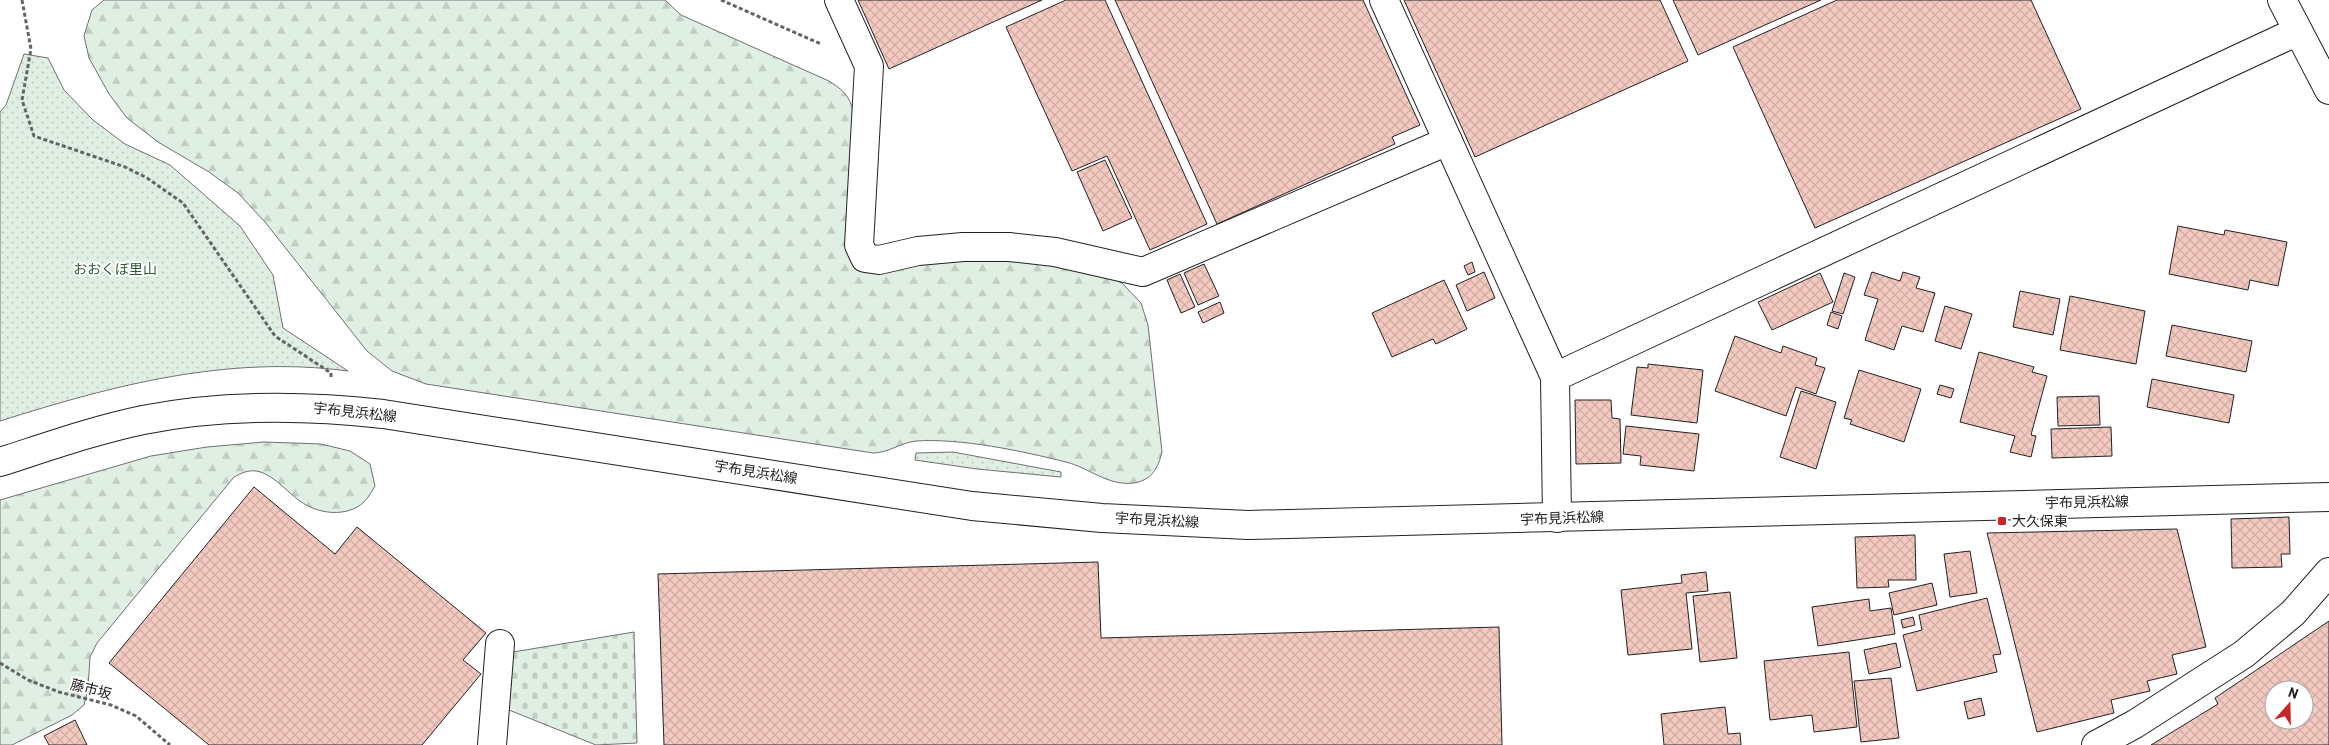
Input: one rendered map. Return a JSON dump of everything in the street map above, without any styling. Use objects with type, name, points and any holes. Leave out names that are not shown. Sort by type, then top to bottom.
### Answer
[{"type":"street","points":[[839,0],[869,66],[859,245],[865,258],[879,260],[918,252],[964,247],[1009,247],[1055,252],[1143,272],[1448,141]]},
{"type":"street","points":[[1384,0],[1555,377],[1557,518]]},
{"type":"street","points":[[2282,0],[2329,90]]},
{"type":"street","points":[[1555,377],[2298,31]]},
{"type":"street","name":"宇布見浜松線","points":[[0,462],[143,420],[202,411],[263,406],[323,408],[383,414],[972,506],[1083,516],[1248,525],[2329,496]]},
{"type":"street","points":[[2106,743],[2244,654],[2293,613],[2329,572]]},
{"type":"street","points":[[492,745],[500,644]]},
{"type":"path","points":[[721,0],[869,66]]},
{"type":"path","points":[[23,1],[31,49],[22,100],[34,136],[125,167],[147,178],[183,203],[275,336],[331,373]]},
{"type":"path","name":"藤市坂","points":[[0,663],[28,680],[59,692],[111,705],[136,716],[170,745]]},
{"type":"green space","points":[[104,0],[665,0],[681,15],[829,81],[845,93],[852,108],[855,123],[848,247],[920,263],[1009,258],[1097,272],[1122,283],[1141,303],[1148,325],[1162,452],[1158,463],[1150,476],[1145,479],[1134,483],[1124,483],[1115,482],[1066,462],[972,443],[916,441],[873,453],[426,384],[392,371],[367,351],[265,222],[238,193],[209,172],[158,142],[127,118],[109,94],[89,58],[84,36],[92,10]]},
{"type":"green space","name":"おおくぼ里山","points":[[24,54],[48,58],[64,90],[93,120],[125,144],[170,165],[240,226],[273,275],[283,328],[348,371],[303,367],[215,370],[129,385],[0,421],[0,112],[6,105]]},
{"type":"green space","points":[[264,442],[321,444],[350,451],[370,464],[375,486],[365,500],[357,507],[341,512],[332,512],[315,509],[307,505],[262,472],[250,471],[234,477],[97,643],[90,657],[88,689],[84,705],[72,715],[12,745],[0,745],[0,500],[151,456],[207,447]]},
{"type":"green space","points":[[953,452],[1061,472],[1061,477],[977,469],[915,460],[916,453]]},
{"type":"green space","points":[[634,632],[637,743],[596,745],[509,710],[513,652]]},
{"type":"building","points":[[858,0],[1042,0],[889,69]]},
{"type":"building","points":[[1066,0],[1105,0],[1207,224],[1150,250],[1107,156],[1072,171],[1006,27]]},
{"type":"building","points":[[1115,0],[1363,0],[1420,125],[1392,137],[1395,144],[1217,224]]},
{"type":"building","points":[[1404,0],[1660,0],[1688,61],[1475,157]]},
{"type":"building","points":[[1673,0],[1821,0],[1698,55]]},
{"type":"building","points":[[1837,0],[2031,0],[2081,109],[1815,228],[1733,47]]},
{"type":"building","points":[[1105,160],[1132,218],[1103,231],[1077,172]]},
{"type":"building","points":[[2178,226],[2224,235],[2225,230],[2287,242],[2278,286],[2250,280],[2248,290],[2169,274]]},
{"type":"building","points":[[1472,262],[1475,272],[1468,275],[1464,266]]},
{"type":"building","points":[[1204,264],[1219,296],[1198,305],[1184,273]]},
{"type":"building","points":[[1484,272],[1495,298],[1467,311],[1456,285]]},
{"type":"building","points":[[1872,272],[1900,281],[1903,272],[1920,277],[1916,288],[1935,293],[1923,332],[1902,326],[1894,350],[1865,340],[1878,299],[1864,295]]},
{"type":"building","points":[[1820,273],[1833,302],[1772,330],[1758,302]]},
{"type":"building","points":[[1844,273],[1855,277],[1843,314],[1832,311]]},
{"type":"building","points":[[1180,274],[1195,307],[1181,313],[1167,280]]},
{"type":"building","points":[[1444,280],[1467,329],[1436,344],[1433,339],[1392,357],[1372,313]]},
{"type":"building","points":[[2020,291],[2060,299],[2053,335],[2013,327]]},
{"type":"building","points":[[2070,296],[2145,311],[2136,364],[2060,350]]},
{"type":"building","points":[[1220,302],[1224,313],[1203,323],[1198,312]]},
{"type":"building","points":[[1945,306],[1972,314],[1961,349],[1935,341]]},
{"type":"building","points":[[1831,312],[1842,316],[1838,329],[1827,325]]},
{"type":"building","points":[[2172,325],[2252,341],[2246,372],[2166,356]]},
{"type":"building","points":[[1735,336],[1781,353],[1783,346],[1817,358],[1815,365],[1825,368],[1816,394],[1796,387],[1786,416],[1715,391]]},
{"type":"building","points":[[1979,352],[2034,367],[2032,372],[2047,376],[2031,435],[2036,436],[2031,457],[2010,452],[2015,436],[1960,422]]},
{"type":"building","points":[[1648,364],[1703,370],[1697,423],[1631,415],[1637,367],[1648,368]]},
{"type":"building","points":[[1859,370],[1921,389],[1904,442],[1850,424],[1852,420],[1844,418]]},
{"type":"building","points":[[2152,379],[2234,395],[2229,423],[2147,407]]},
{"type":"building","points":[[1940,385],[1954,389],[1951,398],[1937,394]]},
{"type":"building","points":[[1801,391],[1836,402],[1816,469],[1780,457]]},
{"type":"building","points":[[2099,396],[2100,425],[2058,426],[2057,397]]},
{"type":"building","points":[[1575,400],[1611,400],[1612,418],[1620,419],[1621,463],[1576,464]]},
{"type":"building","points":[[1626,426],[1699,434],[1694,471],[1640,465],[1641,456],[1623,454]]},
{"type":"building","points":[[2111,427],[2112,456],[2052,458],[2051,429]]},
{"type":"building","points":[[254,487],[335,554],[357,527],[486,633],[463,660],[481,674],[422,745],[209,745],[109,663]]},
{"type":"building","points":[[2289,517],[2290,554],[2281,554],[2282,567],[2232,568],[2231,519]]},
{"type":"building","points":[[2177,529],[2206,647],[2172,655],[2177,674],[2147,681],[2150,691],[2111,700],[2114,713],[2037,732],[1987,533]]},
{"type":"building","points":[[1915,535],[1916,580],[1888,580],[1889,587],[1857,588],[1855,537]]},
{"type":"building","points":[[1970,551],[1977,593],[1950,597],[1944,554]]},
{"type":"building","points":[[1098,562],[1101,638],[1499,627],[1502,745],[664,745],[658,574]]},
{"type":"building","points":[[1706,572],[1708,591],[1686,593],[1692,649],[1628,655],[1621,590],[1682,583],[1681,575]]},
{"type":"building","points":[[1932,583],[1937,605],[1894,615],[1889,593]]},
{"type":"building","points":[[1730,592],[1737,658],[1700,662],[1693,596]]},
{"type":"building","points":[[1987,598],[2001,654],[1993,655],[1997,672],[1917,691],[1903,635],[1922,630],[1919,615]]},
{"type":"building","points":[[1869,599],[1870,611],[1891,608],[1895,634],[1818,646],[1812,607]]},
{"type":"building","points":[[1913,617],[1915,625],[1903,628],[1901,620]]},
{"type":"building","points":[[2329,621],[2329,745],[2151,745],[2218,704],[2215,698]]},
{"type":"building","points":[[1896,643],[1901,667],[1869,674],[1864,650]]},
{"type":"building","points":[[1849,652],[1857,727],[1814,732],[1812,715],[1770,720],[1764,661]]},
{"type":"building","points":[[1891,678],[1899,738],[1861,742],[1854,681]]},
{"type":"building","points":[[1981,698],[1985,715],[1968,719],[1964,702]]},
{"type":"building","points":[[1725,707],[1728,734],[1740,733],[1741,745],[1664,745],[1661,714]]},
{"type":"building","points":[[75,720],[87,745],[49,745],[44,736]]},
{"type":"place","name":"大久保東","points":[[2002,521]]}]
